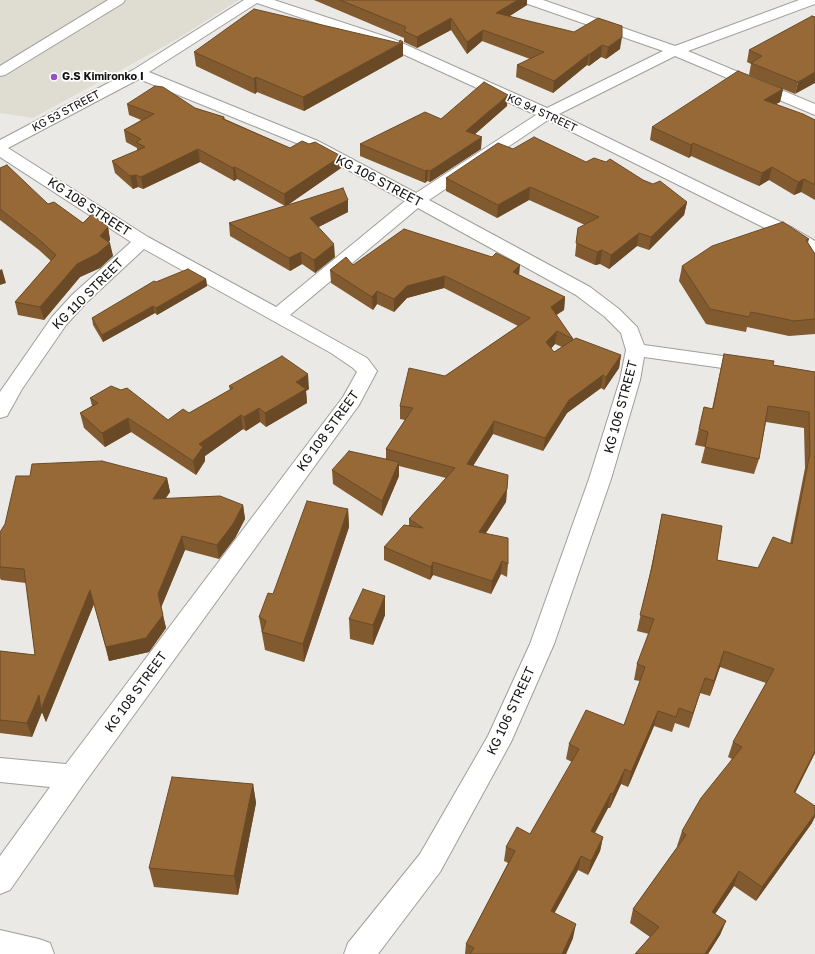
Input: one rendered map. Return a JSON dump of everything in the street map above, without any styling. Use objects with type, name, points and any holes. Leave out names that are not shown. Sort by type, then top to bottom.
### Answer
[{"type":"street","points":[[0,72],[118,0]]},
{"type":"street","name":"KG 53 STREET","points":[[0,146],[138,74],[253,0]]},
{"type":"street","name":"KG 94 STREET","points":[[260,0],[388,42],[547,114],[787,232],[815,249]]},
{"type":"street","points":[[530,0],[675,51],[815,110]]},
{"type":"street","points":[[278,315],[416,201],[547,114],[675,51],[813,1]]},
{"type":"street","points":[[0,55],[17,62]]},
{"type":"street","name":"KG 106 STREET","points":[[138,74],[312,144],[583,291],[612,313],[630,331],[636,350],[630,380],[598,486],[542,644],[498,742],[430,863],[358,954]]},
{"type":"street","name":"KG 108 STREET","points":[[0,150],[142,242],[278,315],[360,363],[367,371],[364,380],[352,400],[73,778]]},
{"type":"street","name":"KG 110 STREET","points":[[0,411],[13,388],[59,321],[79,299],[142,242]]},
{"type":"street","points":[[636,350],[772,368]]},
{"type":"street","points":[[0,770],[73,778],[0,880]]},
{"type":"street","points":[[0,944],[39,954]]},
{"type":"shaded area","name":"G.S Kimironko I","points":[[0,0],[239,0],[174,41],[33,118],[0,113]]},
{"type":"building","points":[[340,0],[518,0],[496,13],[574,32],[598,18],[622,26],[622,37],[608,47],[602,45],[554,81],[517,65],[544,52],[483,30],[467,42],[451,18],[417,37],[404,31],[406,27]]},
{"type":"building","points":[[254,9],[399,43],[400,40],[403,42],[303,97],[256,77],[254,79],[194,52]]},
{"type":"building","points":[[812,16],[815,17],[815,72],[798,82],[751,63],[762,56],[749,50]]},
{"type":"building","points":[[738,71],[783,89],[764,100],[803,114],[815,120],[815,185],[804,179],[798,182],[772,167],[762,173],[693,143],[691,145],[652,127]]},
{"type":"building","points":[[484,82],[508,95],[466,131],[482,137],[430,171],[425,171],[360,144],[425,112],[441,119]]},
{"type":"building","points":[[155,86],[163,87],[195,108],[224,117],[223,119],[290,148],[302,141],[309,144],[315,142],[341,156],[284,194],[235,167],[233,168],[198,149],[141,177],[136,175],[130,176],[112,161],[145,147],[136,142],[141,139],[124,130],[154,114],[127,104]]},
{"type":"building","points":[[534,137],[586,162],[594,158],[606,162],[610,159],[643,180],[653,184],[660,181],[687,202],[651,237],[639,233],[611,255],[602,250],[597,252],[576,243],[578,228],[599,217],[530,187],[498,205],[446,178],[498,143],[513,149]]},
{"type":"building","points":[[7,165],[48,204],[54,202],[83,223],[92,214],[108,227],[100,236],[110,243],[97,254],[77,264],[40,307],[15,302],[56,255],[36,237],[0,209],[0,168]]},
{"type":"building","points":[[343,188],[348,200],[310,218],[334,244],[314,260],[301,252],[289,258],[229,223]]},
{"type":"building","points":[[783,222],[809,239],[806,240],[815,254],[815,319],[794,321],[751,312],[749,317],[710,309],[682,266],[712,246]]},
{"type":"building","points":[[404,229],[492,257],[496,253],[520,265],[513,272],[565,297],[551,307],[573,339],[557,331],[546,342],[554,352],[576,338],[621,355],[606,377],[603,375],[569,400],[545,438],[494,421],[467,464],[508,475],[507,489],[479,532],[508,538],[508,564],[502,561],[492,581],[433,562],[431,567],[384,547],[404,525],[423,528],[409,519],[455,468],[386,449],[413,408],[400,406],[409,368],[445,376],[530,318],[445,276],[407,286],[394,299],[377,291],[372,297],[330,270],[346,257],[353,265]]},
{"type":"building","points":[[188,269],[206,279],[156,308],[153,306],[102,335],[92,318],[154,281],[156,282]]},
{"type":"building","points":[[724,354],[774,361],[773,365],[815,372],[815,751],[794,792],[815,806],[815,814],[762,887],[739,871],[712,912],[726,921],[705,954],[635,954],[659,927],[633,909],[686,835],[682,831],[701,798],[742,747],[733,742],[774,669],[724,651],[714,681],[705,678],[693,713],[679,708],[676,717],[658,711],[631,772],[625,769],[613,794],[611,793],[591,831],[603,837],[591,861],[581,856],[551,911],[576,924],[562,954],[470,954],[474,948],[466,944],[515,851],[506,847],[517,827],[530,834],[579,749],[569,744],[586,710],[624,725],[645,667],[637,664],[654,619],[640,615],[652,567],[662,514],[722,526],[717,560],[758,568],[773,537],[792,544],[810,453],[809,412],[768,406],[759,459],[705,447],[708,432],[699,429],[704,407],[713,409]]},
{"type":"building","points":[[282,356],[308,374],[296,382],[306,389],[265,413],[259,408],[244,417],[241,415],[199,444],[203,447],[193,461],[128,418],[102,433],[80,413],[98,403],[90,398],[111,386],[121,390],[127,388],[168,420],[183,409],[189,413],[233,388],[229,386]]},
{"type":"building","points":[[349,451],[399,462],[382,501],[332,470]]},
{"type":"building","points":[[102,461],[167,478],[153,499],[220,496],[243,505],[233,524],[217,545],[182,536],[158,594],[163,615],[146,638],[106,647],[90,590],[41,709],[39,695],[27,723],[0,720],[0,651],[35,655],[24,569],[0,567],[0,532],[5,524],[16,476],[30,476],[32,464]]},
{"type":"building","points":[[307,501],[348,509],[303,644],[262,632],[266,621],[259,617],[268,593],[273,594]]},
{"type":"building","points":[[363,589],[385,596],[373,625],[349,619]]},
{"type":"building","points":[[172,777],[253,784],[234,876],[149,868]]},
{"type":"place","name":"G.S Kimironko I","points":[[54,77]]}]
